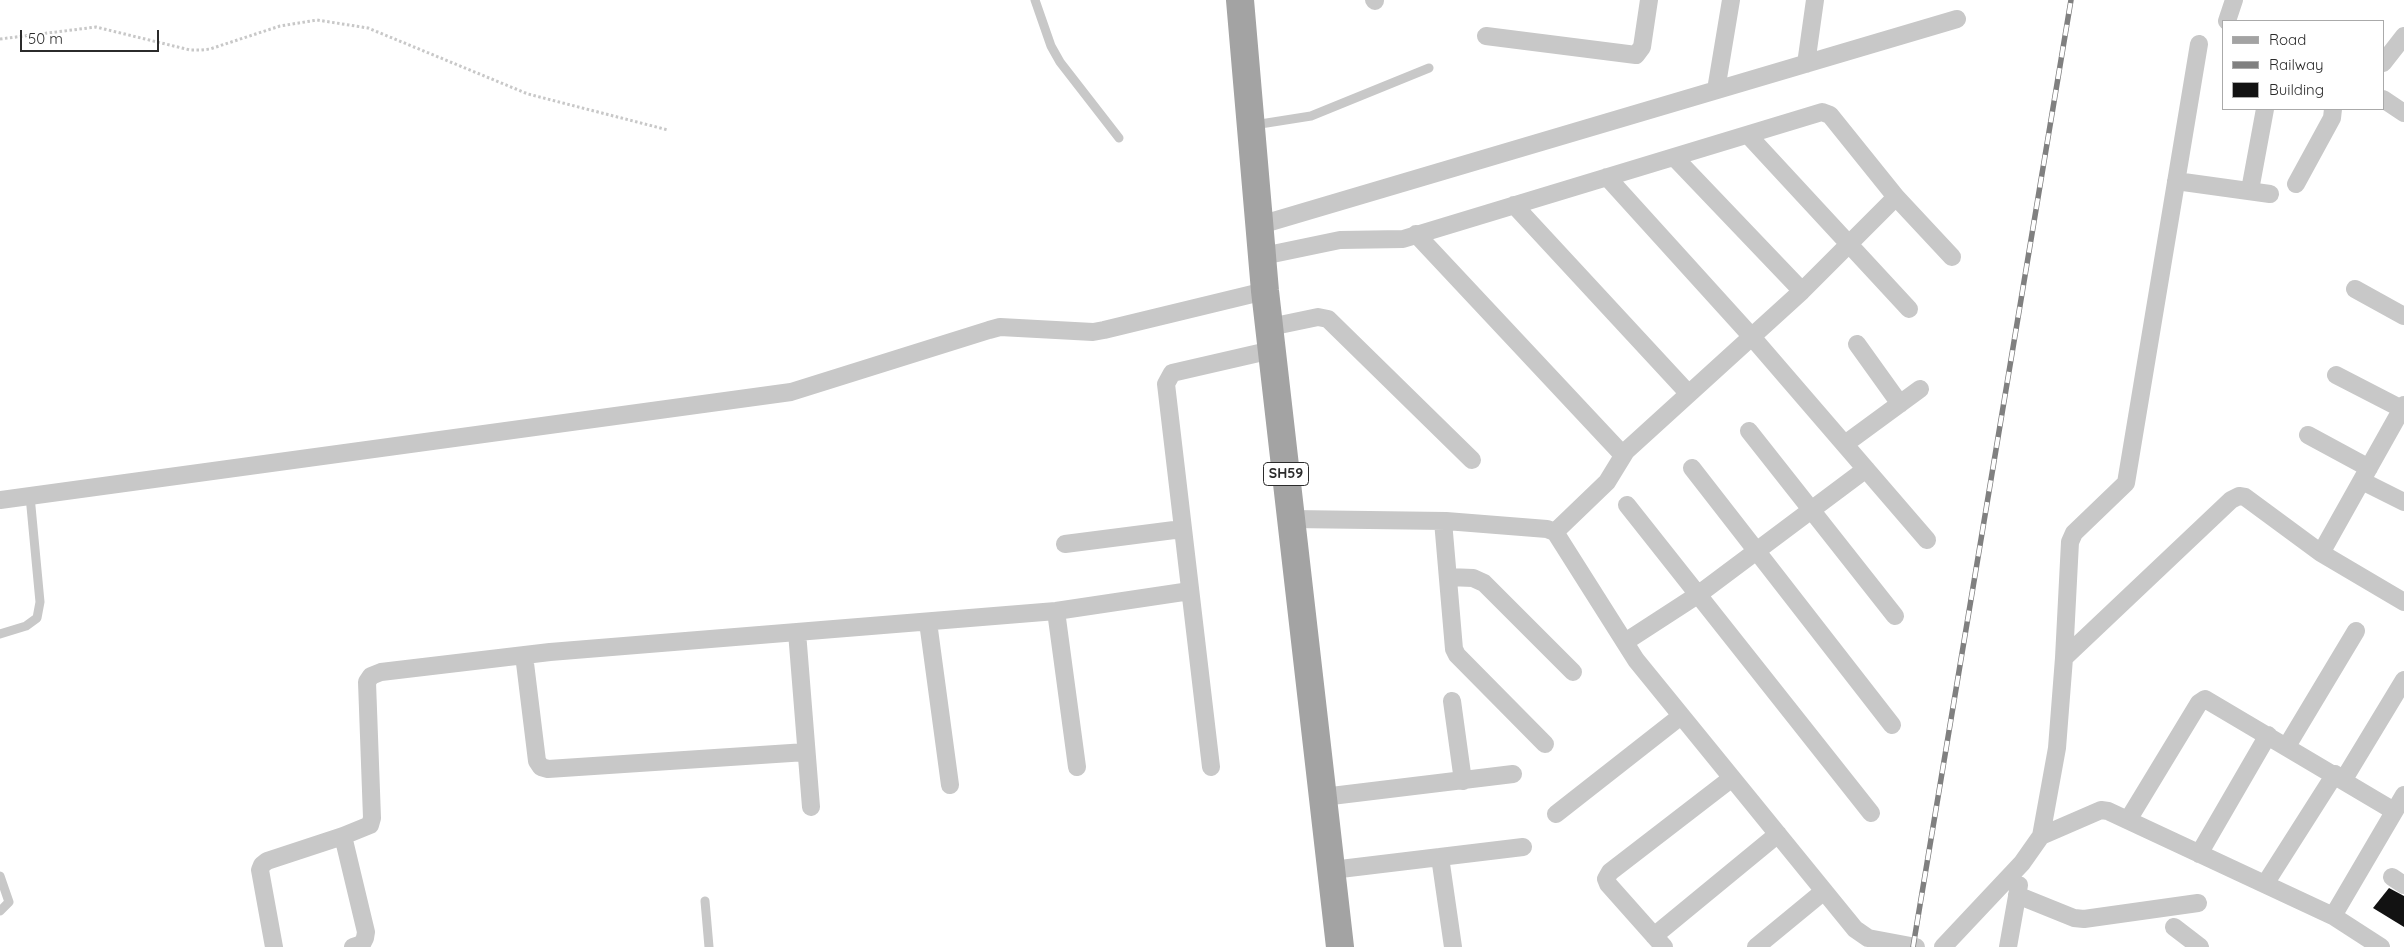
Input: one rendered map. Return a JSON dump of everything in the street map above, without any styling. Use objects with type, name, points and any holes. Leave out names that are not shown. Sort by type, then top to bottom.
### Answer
[{"type":"main road","name":"SH59","points":[[1240,0],[1266,291],[1340,947]]},
{"type":"street","points":[[1486,36],[1636,54],[1642,47],[1649,0]]},
{"type":"street","points":[[1716,90],[1731,0]]},
{"type":"street","points":[[1806,64],[1815,0]]},
{"type":"street","points":[[2227,20],[2234,0]]},
{"type":"street","points":[[1260,225],[1957,19]]},
{"type":"street","points":[[2384,62],[2404,36]]},
{"type":"street","points":[[1943,947],[2022,863],[2041,836],[2057,748],[2070,542],[2074,533],[2126,483],[2199,44]]},
{"type":"street","points":[[2384,100],[2404,114]]},
{"type":"street","points":[[2250,190],[2265,110]]},
{"type":"street","points":[[2296,184],[2336,110]]},
{"type":"street","points":[[1263,256],[1340,240],[1396,240],[1826,112],[1896,197],[1952,257]]},
{"type":"street","points":[[1748,134],[1909,309]]},
{"type":"street","points":[[1674,157],[1802,291]]},
{"type":"street","points":[[1607,177],[1752,337],[1927,540]]},
{"type":"street","points":[[2176,181],[2270,194]]},
{"type":"street","points":[[1555,532],[1607,482],[1623,454],[1802,291],[1896,197]]},
{"type":"street","points":[[1514,205],[1689,394]]},
{"type":"street","points":[[1416,234],[1623,454]]},
{"type":"street","points":[[2355,289],[2404,316]]},
{"type":"street","points":[[0,500],[790,392],[1000,327],[1092,332],[1266,291]]},
{"type":"street","points":[[1211,767],[1166,384],[1172,373],[1271,338],[1318,317],[1328,319],[1472,460]]},
{"type":"street","points":[[1858,344],[1900,404]]},
{"type":"street","points":[[2321,553],[2403,408],[2336,374]]},
{"type":"street","points":[[1845,444],[1920,390]]},
{"type":"street","points":[[1749,431],[1895,616]]},
{"type":"street","points":[[2308,435],[2404,502]]},
{"type":"street","points":[[1692,468],[1892,725]]},
{"type":"street","points":[[1625,642],[1699,594],[1866,469]]},
{"type":"street","points":[[2064,658],[2231,500],[2239,496],[2245,497],[2321,553],[2404,602]]},
{"type":"street","points":[[1627,505],[1871,814]]},
{"type":"street","points":[[1292,519],[1443,521],[1547,529],[1555,532],[1636,660],[1862,936],[1916,947]]},
{"type":"street","points":[[1443,521],[1454,649],[1457,655],[1545,744]]},
{"type":"street","points":[[1065,544],[1182,529]]},
{"type":"street","points":[[1448,577],[1472,578],[1484,583],[1573,672]]},
{"type":"street","points":[[274,947],[260,870],[262,865],[267,861],[344,836],[370,825],[372,818],[367,682],[371,676],[381,672],[524,655],[1056,611],[1190,591]]},
{"type":"street","points":[[1056,611],[1077,767]]},
{"type":"street","points":[[928,622],[950,786]]},
{"type":"street","points":[[796,632],[810,808]]},
{"type":"street","points":[[2287,746],[2356,632]]},
{"type":"street","points":[[524,655],[537,761],[541,767],[548,769],[806,752]]},
{"type":"street","points":[[2264,884],[2404,680]]},
{"type":"street","points":[[2128,820],[2200,703],[2205,699],[2394,811]]},
{"type":"street","points":[[1452,701],[1463,781]]},
{"type":"street","points":[[1556,814],[1681,716]]},
{"type":"street","points":[[2199,854],[2268,735]]},
{"type":"street","points":[[1323,798],[1513,774]]},
{"type":"street","points":[[1732,778],[1610,872],[1606,879],[1608,884],[1659,942],[1778,834]]},
{"type":"street","points":[[2333,916],[2404,795]]},
{"type":"street","points":[[2041,836],[2101,810],[2128,820],[2333,916],[2360,942],[2381,947]]},
{"type":"street","points":[[344,836],[366,932],[366,938],[362,944],[352,947]]},
{"type":"street","points":[[1332,870],[1523,847]]},
{"type":"street","points":[[1440,858],[1453,947]]},
{"type":"street","points":[[2008,947],[2022,863]]},
{"type":"street","points":[[1756,947],[1824,891]]},
{"type":"street","points":[[2017,895],[2074,918],[2084,919],[2198,903]]},
{"type":"street","points":[[2174,926],[2200,947]]},
{"type":"lane","points":[[1035,0],[1051,46],[1060,62],[1119,138]]},
{"type":"lane","points":[[1251,125],[1311,116],[1428,68]]},
{"type":"lane","points":[[0,634],[26,626],[37,618],[40,602],[30,496]]},
{"type":"lane","points":[[0,876],[9,902],[0,911]]},
{"type":"lane","points":[[705,901],[709,947]]},
{"type":"path","points":[[0,40],[96,27],[190,50],[201,50],[210,49],[280,26],[317,20],[368,28],[528,94],[668,130]]},
{"type":"building","points":[[2389,888],[2404,896],[2404,927],[2373,908]]},
{"type":"railway","points":[[1913,947],[2071,0]]}]
